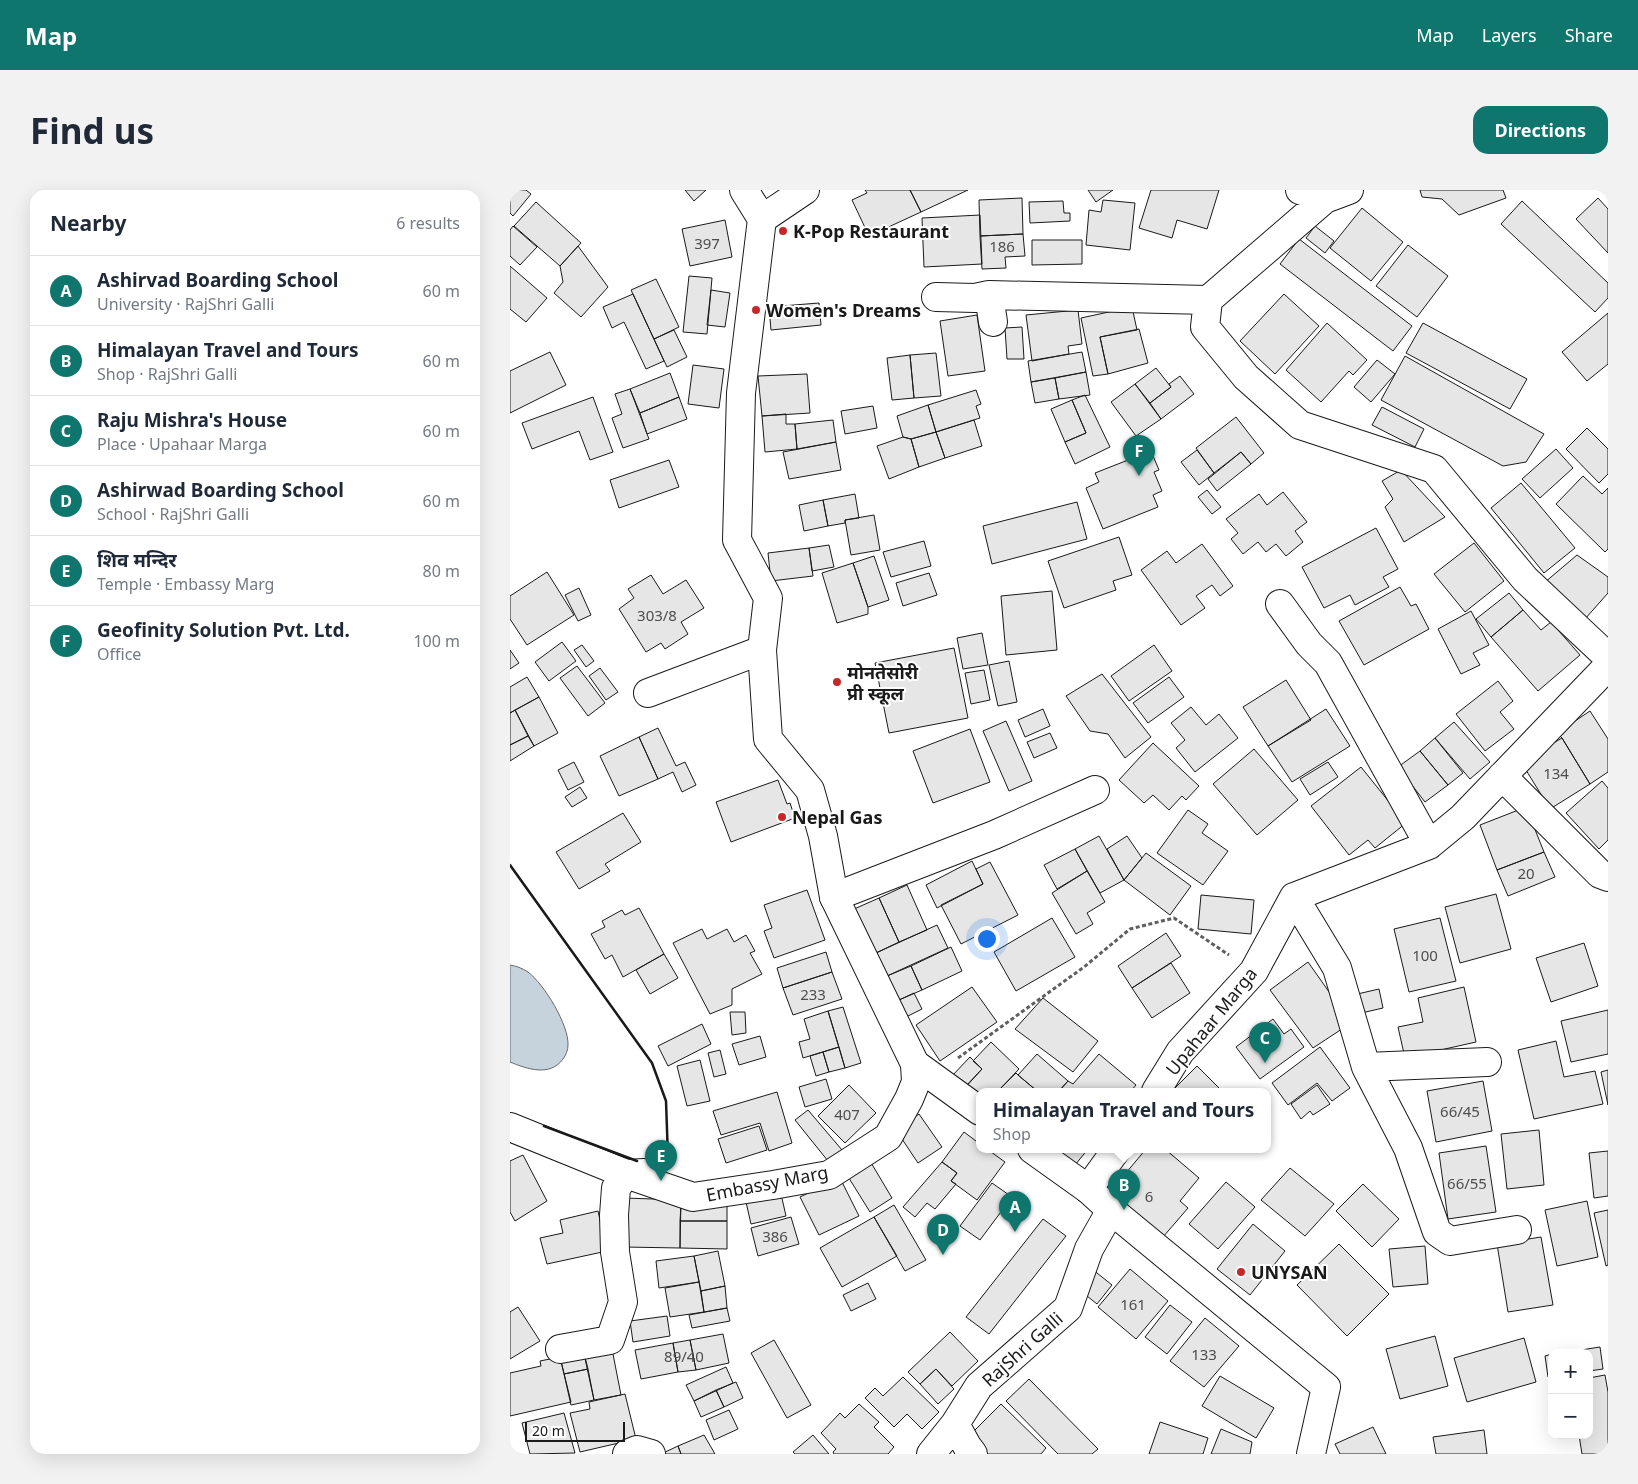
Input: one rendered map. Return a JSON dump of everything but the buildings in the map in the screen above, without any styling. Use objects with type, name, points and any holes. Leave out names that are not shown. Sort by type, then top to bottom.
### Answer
[{"type":"street","points":[[744,190],[762,218],[741,393],[737,540],[768,598],[762,650],[768,739],[810,790],[823,836],[834,897],[915,1064],[976,1108]]},
{"type":"street","points":[[762,218],[805,190]]},
{"type":"street","points":[[1324,193],[1208,300],[1205,327],[1246,377],[1300,425],[1434,468],[1525,579],[1608,657]]},
{"type":"street","points":[[936,297],[975,298],[989,295],[1208,300]]},
{"type":"street","points":[[989,295],[993,322]]},
{"type":"street","points":[[1280,604],[1309,644],[1328,663],[1429,845]]},
{"type":"street","points":[[648,693],[762,650]]},
{"type":"street","points":[[1517,1230],[1450,1241],[1437,1232],[1408,1148],[1366,1067],[1337,968],[1294,897],[1429,845],[1462,817],[1608,666]]},
{"type":"street","points":[[1502,776],[1600,874],[1608,877]]},
{"type":"street","points":[[834,897],[994,835],[1095,790]]},
{"type":"street","name":"Upahaar Marga","points":[[1158,1088],[1180,1052],[1254,971],[1294,897]]},
{"type":"street","points":[[1366,1067],[1487,1062]]},
{"type":"street","name":"Embassy Marg","points":[[510,1127],[693,1197],[829,1175],[888,1137],[916,1082],[915,1064]]},
{"type":"street","points":[[1037,1153],[1088,1190],[1326,1387],[1311,1454]]},
{"type":"street","points":[[1088,1190],[1115,1153]]},
{"type":"street","points":[[560,1349],[610,1340],[624,1302],[615,1252],[614,1214],[616,1188],[636,1174]]},
{"type":"street","name":"RajShri Galli","points":[[931,1454],[955,1424],[979,1386],[1068,1308],[1088,1249],[1111,1210]]},
{"type":"street","points":[[955,1424],[967,1446],[974,1454]]},
{"type":"street","points":[[627,1454],[637,1450],[651,1454]]},
{"type":"path","points":[[915,1064],[936,1074],[1084,968],[1130,929],[1174,918],[1254,971]]},
{"type":"shaded area","points":[[510,965],[524,969],[534,978],[548,995],[560,1016],[568,1045],[563,1059],[552,1068],[545,1070],[531,1069],[510,1062]]},
{"type":"wall","points":[[510,865],[652,1063],[666,1101],[668,1158],[653,1167]]},
{"type":"wall","points":[[544,1126],[637,1161]]},
{"type":"place","name":"K-Pop Restaurant","points":[[783,231]]},
{"type":"place","name":"Women's Dreams","points":[[756,310]]},
{"type":"place","name":"Geofinity Solution Pvt. Ltd.","points":[[1139,476]]},
{"type":"place","name":"मोनतेसोरी प्री स्कूल","points":[[837,682]]},
{"type":"place","name":"Nepal Gas","points":[[782,817]]},
{"type":"place","name":"Raju Mishra's House","points":[[1265,1063]]},
{"type":"place","name":"शिव मन्दिर","points":[[661,1181]]},
{"type":"place","name":"Himalayan Travel and Tours","points":[[1124,1210]]},
{"type":"place","name":"Ashirvad Boarding School","points":[[1015,1232]]},
{"type":"place","name":"Ashirwad Boarding School","points":[[943,1255]]},
{"type":"place","name":"UNYSAN","points":[[1241,1272]]}]
